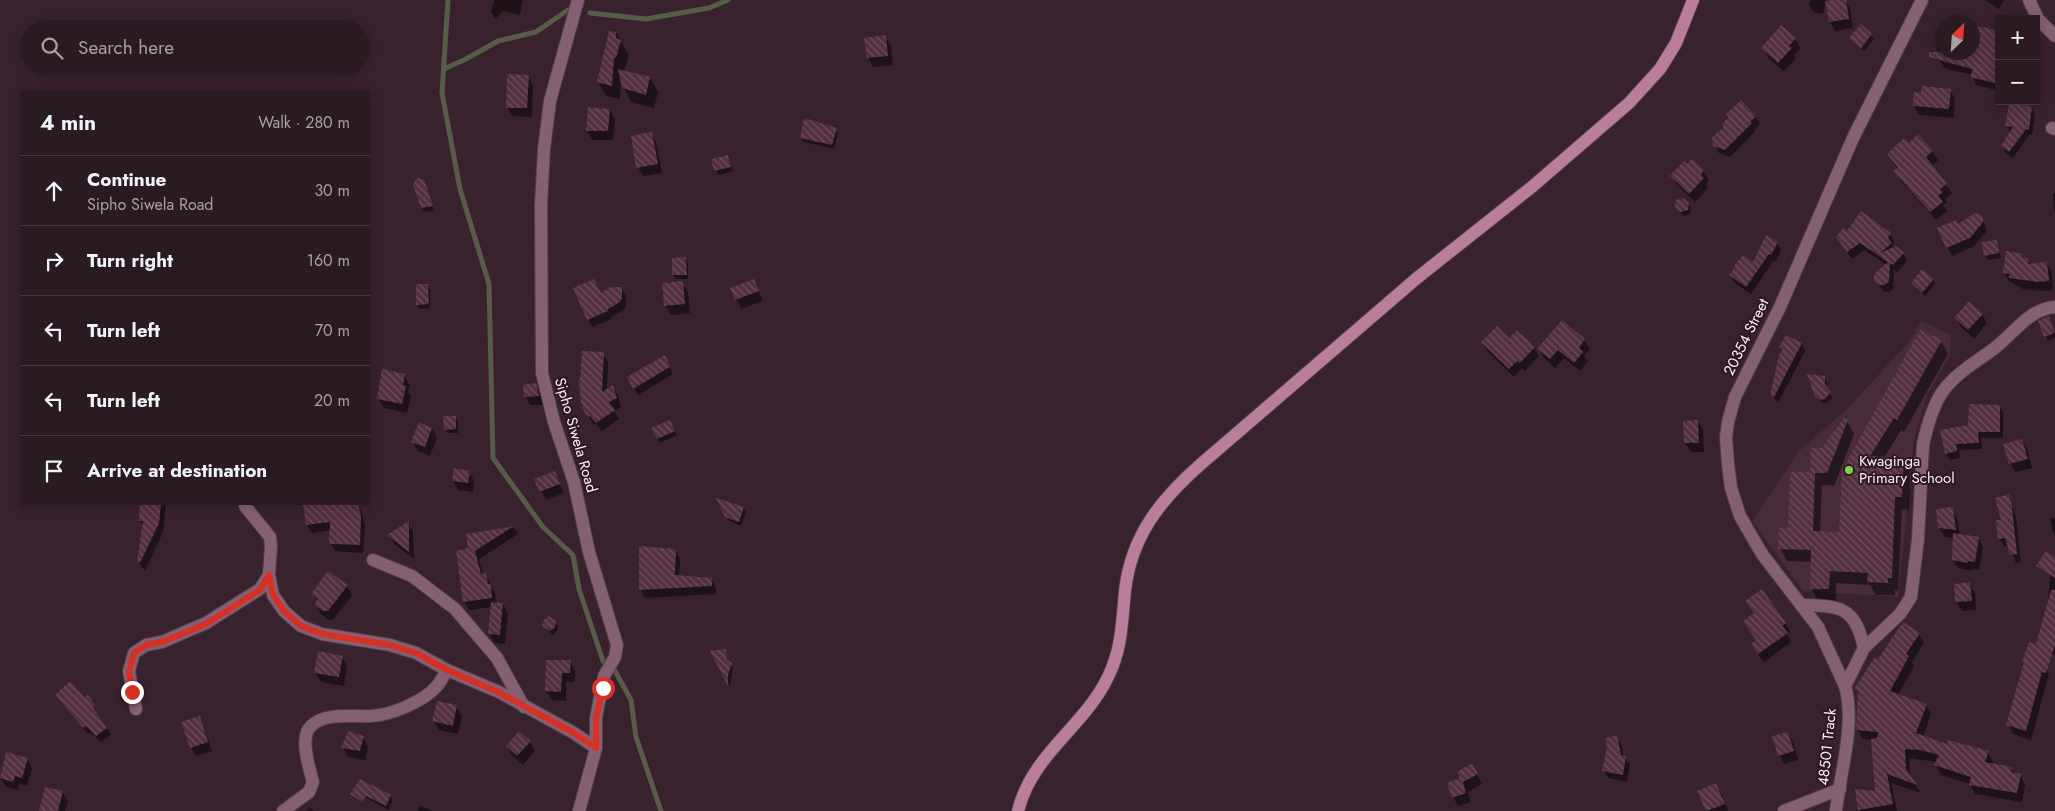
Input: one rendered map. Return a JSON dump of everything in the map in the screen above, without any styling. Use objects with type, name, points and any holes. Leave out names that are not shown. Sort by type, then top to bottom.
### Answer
[{"type":"street","name":"Sipho Siwela Road","points":[[578,0],[550,101],[544,149],[541,205],[542,373],[554,422],[574,482],[589,552],[617,644],[615,657],[604,676],[596,718],[596,748],[579,811]]},
{"type":"street","points":[[1018,811],[1028,784],[1038,766],[1052,748],[1089,709],[1109,676],[1120,644],[1125,590],[1132,558],[1146,524],[1167,495],[1410,284],[1533,186],[1630,103],[1660,69],[1676,43],[1693,0]]},
{"type":"street","name":"20354 Street","points":[[1845,686],[1818,627],[1762,554],[1740,516],[1731,488],[1726,437],[1735,397],[1780,306],[1853,138],[1922,0]]},
{"type":"street","points":[[2029,0],[2038,18],[2055,36]]},
{"type":"street","points":[[1845,686],[1864,648],[1900,614],[1911,597],[1918,539],[1923,445],[1936,401],[1952,380],[1996,346],[2025,319],[2040,310],[2055,307]]},
{"type":"street","points":[[245,506],[270,537],[269,575],[273,595],[284,611],[301,626],[322,634],[390,645],[416,653],[447,670],[498,692],[574,733],[596,748]]},
{"type":"street","points":[[373,560],[412,576],[455,609],[498,658],[524,707]]},
{"type":"street","points":[[136,709],[129,672],[134,653],[146,645],[162,642],[206,624],[260,590],[269,575]]},
{"type":"street","points":[[1801,605],[1832,606],[1847,613],[1857,623],[1864,648]]},
{"type":"street","points":[[283,811],[309,792],[313,782],[306,748],[306,735],[310,726],[327,719],[392,713],[411,704],[436,687],[447,670]]},
{"type":"street","name":"48501 Track","points":[[1836,811],[1848,721],[1845,686]]},
{"type":"street","points":[[1784,811],[1840,790]]},
{"type":"shaded area","name":"Kwaginga Primary School","points":[[1921,321],[1951,335],[1950,355],[1928,393],[1914,439],[1898,597],[1803,591],[1752,521],[1798,452],[1849,407],[1908,343]]},
{"type":"building","points":[[1846,0],[1849,19],[1829,22],[1825,1]]},
{"type":"building","points":[[1861,24],[1872,34],[1861,48],[1849,38]]},
{"type":"building","points":[[1781,25],[1796,38],[1789,46],[1792,48],[1778,63],[1761,48]]},
{"type":"building","points":[[1980,27],[1995,30],[1995,83],[1970,77],[1973,69],[1940,60],[1980,60]]},
{"type":"building","points":[[609,31],[616,32],[616,38],[621,40],[616,58],[614,58],[612,86],[597,82]]},
{"type":"building","points":[[886,35],[888,56],[867,58],[864,38]]},
{"type":"building","points":[[1929,52],[1935,52],[1935,59],[1929,57]]},
{"type":"building","points":[[618,69],[650,77],[646,95],[622,88]]},
{"type":"building","points":[[507,74],[529,75],[527,108],[506,108]]},
{"type":"building","points":[[1922,86],[1951,89],[1949,109],[1913,106],[1914,92],[1921,93]]},
{"type":"building","points":[[1741,100],[1756,116],[1750,122],[1752,123],[1725,150],[1713,146],[1712,137],[1724,127],[1722,124],[1729,117],[1726,114]]},
{"type":"building","points":[[2009,105],[2032,107],[2029,130],[2026,129],[2009,152],[2001,146],[2013,127],[2005,126]]},
{"type":"building","points":[[588,107],[610,109],[608,131],[586,131]]},
{"type":"building","points":[[804,118],[837,128],[832,145],[800,138]]},
{"type":"building","points":[[652,132],[658,164],[636,168],[631,136]]},
{"type":"building","points":[[1918,134],[1933,151],[1926,157],[1947,184],[1940,189],[1943,192],[1938,196],[1943,202],[1930,212],[1893,171],[1898,167],[1887,154],[1904,138],[1909,143]]},
{"type":"building","points":[[728,155],[731,167],[714,171],[711,159]]},
{"type":"building","points":[[1692,159],[1704,170],[1701,175],[1704,178],[1689,194],[1670,176],[1684,161],[1687,164]]},
{"type":"building","points":[[419,178],[425,181],[433,206],[421,208],[413,185],[416,179]]},
{"type":"building","points":[[1683,198],[1689,203],[1688,210],[1680,212],[1675,207],[1676,200]]},
{"type":"building","points":[[1861,211],[1891,233],[1888,238],[1892,243],[1880,253],[1896,246],[1904,253],[1893,265],[1890,263],[1889,281],[1885,285],[1878,285],[1874,281],[1874,274],[1888,262],[1860,243],[1847,252],[1836,237],[1843,228],[1847,231]]},
{"type":"building","points":[[1975,213],[1983,217],[1983,222],[1970,238],[1946,248],[1937,228],[1956,220],[1958,224]]},
{"type":"building","points":[[1766,235],[1778,242],[1771,255],[1769,254],[1746,287],[1729,275],[1743,255],[1753,262]]},
{"type":"building","points":[[1997,240],[1999,253],[1984,256],[1982,242]]},
{"type":"building","points":[[2006,251],[2023,254],[2022,257],[2028,258],[2028,264],[2047,262],[2049,281],[2037,282],[2009,278],[2010,274],[2003,273]]},
{"type":"building","points":[[686,257],[687,275],[672,275],[672,258]]},
{"type":"building","points":[[1922,269],[1934,279],[1922,293],[1911,283]]},
{"type":"building","points":[[594,279],[601,293],[611,287],[622,287],[622,298],[620,302],[608,309],[608,311],[587,320],[573,288]]},
{"type":"building","points":[[754,279],[759,291],[735,300],[730,288]]},
{"type":"building","points":[[683,281],[685,304],[664,306],[662,283]]},
{"type":"building","points":[[416,284],[428,284],[429,304],[416,305]]},
{"type":"building","points":[[1969,301],[1983,314],[1968,330],[1954,318]]},
{"type":"building","points":[[2049,316],[2055,333],[2044,337],[2038,321]]},
{"type":"building","points":[[1562,320],[1585,339],[1579,348],[1583,352],[1574,363],[1558,350],[1550,359],[1537,349]]},
{"type":"building","points":[[1497,326],[1509,338],[1517,330],[1535,347],[1520,363],[1517,361],[1509,369],[1481,342]]},
{"type":"building","points":[[1920,330],[1942,340],[1897,420],[1894,418],[1870,456],[1904,458],[1902,497],[1895,497],[1892,578],[1888,578],[1888,583],[1867,582],[1868,573],[1830,571],[1829,589],[1810,589],[1811,550],[1778,549],[1779,528],[1788,528],[1790,472],[1810,472],[1811,448],[1822,448],[1844,418],[1848,420],[1827,473],[1815,473],[1813,531],[1839,532],[1842,470]]},
{"type":"building","points":[[1786,335],[1802,343],[1774,397],[1770,396],[1779,355],[1783,349],[1779,347]]},
{"type":"building","points":[[582,351],[604,352],[602,392],[613,385],[617,398],[609,402],[615,410],[596,423],[590,416],[588,417],[581,407],[583,406],[581,403],[579,380]]},
{"type":"building","points":[[665,355],[670,367],[633,389],[627,377]]},
{"type":"building","points":[[382,369],[405,374],[403,385],[406,386],[402,404],[377,399]]},
{"type":"building","points":[[1807,374],[1825,376],[1825,385],[1831,392],[1825,399],[1820,400],[1815,397]]},
{"type":"building","points":[[536,383],[539,396],[524,397],[523,385]]},
{"type":"building","points":[[1969,404],[2000,405],[2000,432],[1978,432],[1979,443],[1956,444],[1957,451],[1945,454],[1940,430],[1968,425]]},
{"type":"building","points":[[443,416],[456,416],[456,429],[444,430]]},
{"type":"building","points":[[670,420],[675,431],[657,439],[651,428]]},
{"type":"building","points":[[1698,420],[1699,443],[1684,443],[1683,421]]},
{"type":"building","points":[[419,422],[432,428],[425,447],[411,442]]},
{"type":"building","points":[[2022,439],[2028,459],[2009,464],[2003,444]]},
{"type":"building","points":[[454,468],[470,471],[468,483],[452,481]]},
{"type":"building","points":[[555,471],[560,484],[539,492],[534,479]]},
{"type":"building","points":[[2009,494],[2017,554],[2010,555],[2005,538],[1998,539],[1996,520],[2001,520],[1995,498]]},
{"type":"building","points":[[716,498],[744,507],[739,522],[725,517]]},
{"type":"building","points":[[140,505],[161,505],[159,523],[140,563],[137,562],[143,521],[139,521]]},
{"type":"building","points":[[303,505],[358,505],[361,516],[360,545],[329,544],[330,522],[306,525]]},
{"type":"building","points":[[1953,507],[1956,530],[1938,528],[1936,509]]},
{"type":"building","points":[[409,521],[409,552],[387,535]]},
{"type":"building","points":[[514,526],[475,551],[481,574],[486,573],[488,584],[491,584],[492,598],[463,602],[456,551],[468,548],[466,534]]},
{"type":"building","points":[[1953,533],[1979,537],[1975,562],[1968,561],[1968,563],[1952,560]]},
{"type":"building","points":[[639,546],[676,549],[675,575],[712,578],[712,586],[639,590]]},
{"type":"building","points":[[2046,551],[2055,557],[2055,578],[2036,566]]},
{"type":"building","points":[[328,571],[348,585],[328,611],[323,611],[314,605],[318,599],[311,594]]},
{"type":"building","points":[[1970,582],[1972,601],[1955,602],[1954,584]]},
{"type":"building","points":[[1762,589],[1786,623],[1782,626],[1788,633],[1758,654],[1751,644],[1756,640],[1743,621],[1754,613],[1745,601]]},
{"type":"building","points":[[2051,590],[2055,590],[2055,645],[2046,673],[2042,672],[2026,731],[2006,725],[2024,662],[2022,662],[2029,642],[2036,644]]},
{"type":"building","points":[[491,602],[503,603],[500,635],[488,634]]},
{"type":"building","points":[[549,616],[556,621],[555,627],[550,631],[542,626],[544,620]]},
{"type":"building","points":[[1903,622],[1920,633],[1906,654],[1909,656],[1890,691],[1927,704],[1916,733],[1947,744],[1948,740],[1989,751],[1985,762],[2012,767],[2011,772],[2021,774],[2017,793],[1969,785],[1971,777],[1934,765],[1939,755],[1920,750],[1905,749],[1906,769],[1917,785],[1887,774],[1893,804],[1858,810],[1855,789],[1875,791],[1871,739],[1877,738],[1878,732],[1856,730],[1858,691],[1854,689],[1875,657],[1878,659]]},
{"type":"building","points":[[726,649],[727,660],[732,663],[728,675],[728,686],[710,651]]},
{"type":"building","points":[[318,651],[343,656],[339,677],[314,673]]},
{"type":"building","points":[[546,660],[571,660],[570,673],[562,673],[561,692],[545,691]]},
{"type":"building","points":[[70,681],[85,697],[88,695],[95,705],[93,707],[107,728],[96,736],[86,726],[83,728],[55,695]]},
{"type":"building","points":[[437,701],[457,705],[453,726],[432,721]]},
{"type":"building","points":[[200,716],[208,742],[190,748],[181,722]]},
{"type":"building","points":[[348,731],[364,736],[360,751],[341,748]]},
{"type":"building","points":[[519,731],[531,741],[517,756],[506,746]]},
{"type":"building","points":[[1788,732],[1794,751],[1778,756],[1772,736]]},
{"type":"building","points":[[1617,735],[1621,755],[1626,756],[1623,775],[1602,771],[1607,747],[1605,738]]},
{"type":"building","points":[[6,752],[28,758],[22,778],[15,776],[13,782],[0,778]]},
{"type":"building","points":[[1472,763],[1478,774],[1463,782],[1466,793],[1452,798],[1447,783],[1460,778],[1457,772]]},
{"type":"building","points":[[360,779],[391,795],[386,806],[366,796],[362,802],[350,794]]},
{"type":"building","points":[[1716,783],[1725,804],[1706,811],[1697,791]]},
{"type":"building","points":[[45,787],[63,791],[58,811],[39,811]]},
{"type":"waterway","points":[[448,0],[442,93],[460,189],[489,284],[493,458],[543,527],[573,555],[579,589],[603,661],[615,671],[631,700],[636,737],[661,811]]},
{"type":"waterway","points":[[590,13],[646,19],[709,8],[728,0]]},
{"type":"waterway","points":[[444,69],[498,41],[536,32],[568,10]]},
{"type":"place","name":"Kwaginga Primary School","points":[[1849,470]]},
{"type":"route","points":[[132,692],[129,672],[130,662],[138,649],[146,645],[162,642],[206,624],[260,590],[269,575],[273,595],[284,611],[307,630],[390,645],[416,653],[447,670],[498,692],[574,733],[596,748],[596,718],[603,688]]}]
